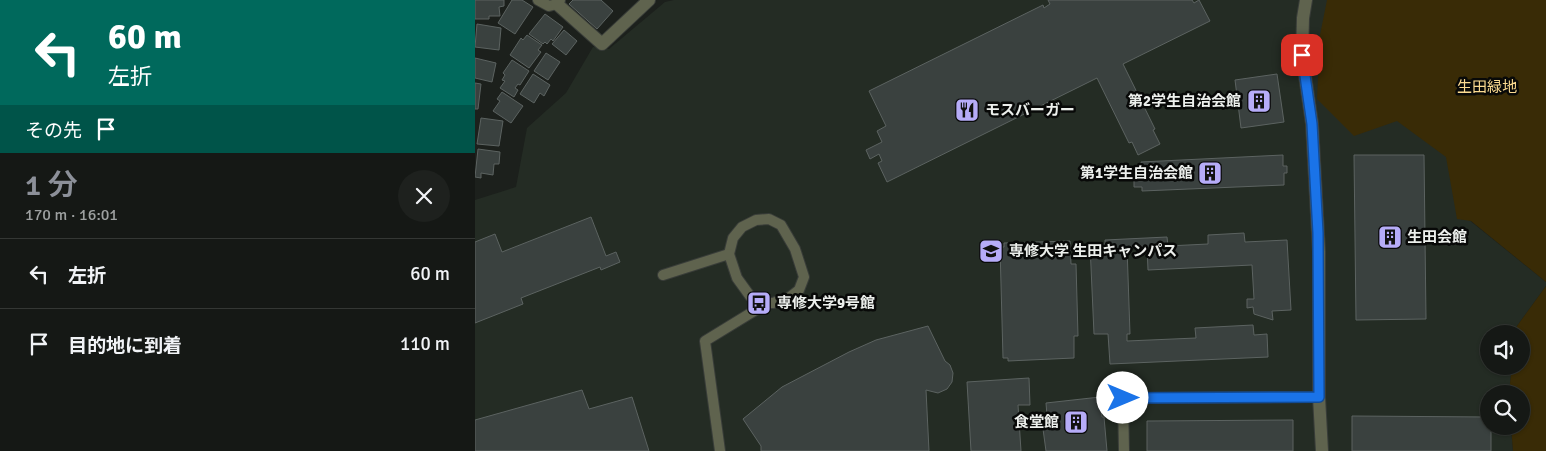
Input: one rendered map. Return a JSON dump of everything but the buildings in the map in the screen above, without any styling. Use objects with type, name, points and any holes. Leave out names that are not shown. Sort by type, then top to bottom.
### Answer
[{"type":"street","points":[[558,2],[602,44],[649,0]]},
{"type":"street","points":[[1306,0],[1303,18],[1302,55],[1312,124],[1319,252],[1319,397],[1322,451]]},
{"type":"lane","points":[[538,0],[549,6],[558,2]]},
{"type":"lane","points":[[769,219],[781,225],[795,249],[804,277],[799,290],[773,303],[759,303],[750,296],[737,278],[729,254],[733,238],[742,227],[756,220],[769,219]]},
{"type":"lane","points":[[663,275],[729,254]]},
{"type":"lane","points":[[720,451],[705,341],[767,303]]},
{"type":"lane","points":[[1124,451],[1123,398],[1319,397]]},
{"type":"shaded area","name":"専修大学 生田キャンパス","points":[[674,0],[1362,0],[1469,145],[1469,220],[1546,282],[1546,286],[1518,325],[1480,325],[1480,375],[1511,375],[1510,385],[1480,385],[1480,435],[1512,435],[1513,451],[475,451],[475,200],[516,187],[527,128],[566,93],[593,47],[609,49],[665,2]]},
{"type":"green space","name":"生田緑地","points":[[1327,0],[1546,0],[1546,282],[1471,221],[1457,219],[1446,157],[1397,121],[1354,136],[1317,99],[1320,35]]},
{"type":"green space","points":[[1546,286],[1546,451],[1513,451],[1512,435],[1530,435],[1530,385],[1510,385],[1511,375],[1530,375],[1530,325],[1518,325]]},
{"type":"place","name":"第2学生自治会館","points":[[1259,101]]},
{"type":"place","name":"モスバーガー","points":[[967,110]]},
{"type":"place","name":"第1学生自治会館","points":[[1210,173]]},
{"type":"place","name":"生田会館","points":[[1390,237]]},
{"type":"place","name":"専修大学 生田キャンパス","points":[[991,251]]},
{"type":"place","name":"専修大学9号館","points":[[759,303]]},
{"type":"place","name":"食堂館","points":[[1076,422]]},
{"type":"route","points":[[1123,398],[1319,397],[1319,252],[1312,124],[1302,55]]}]
